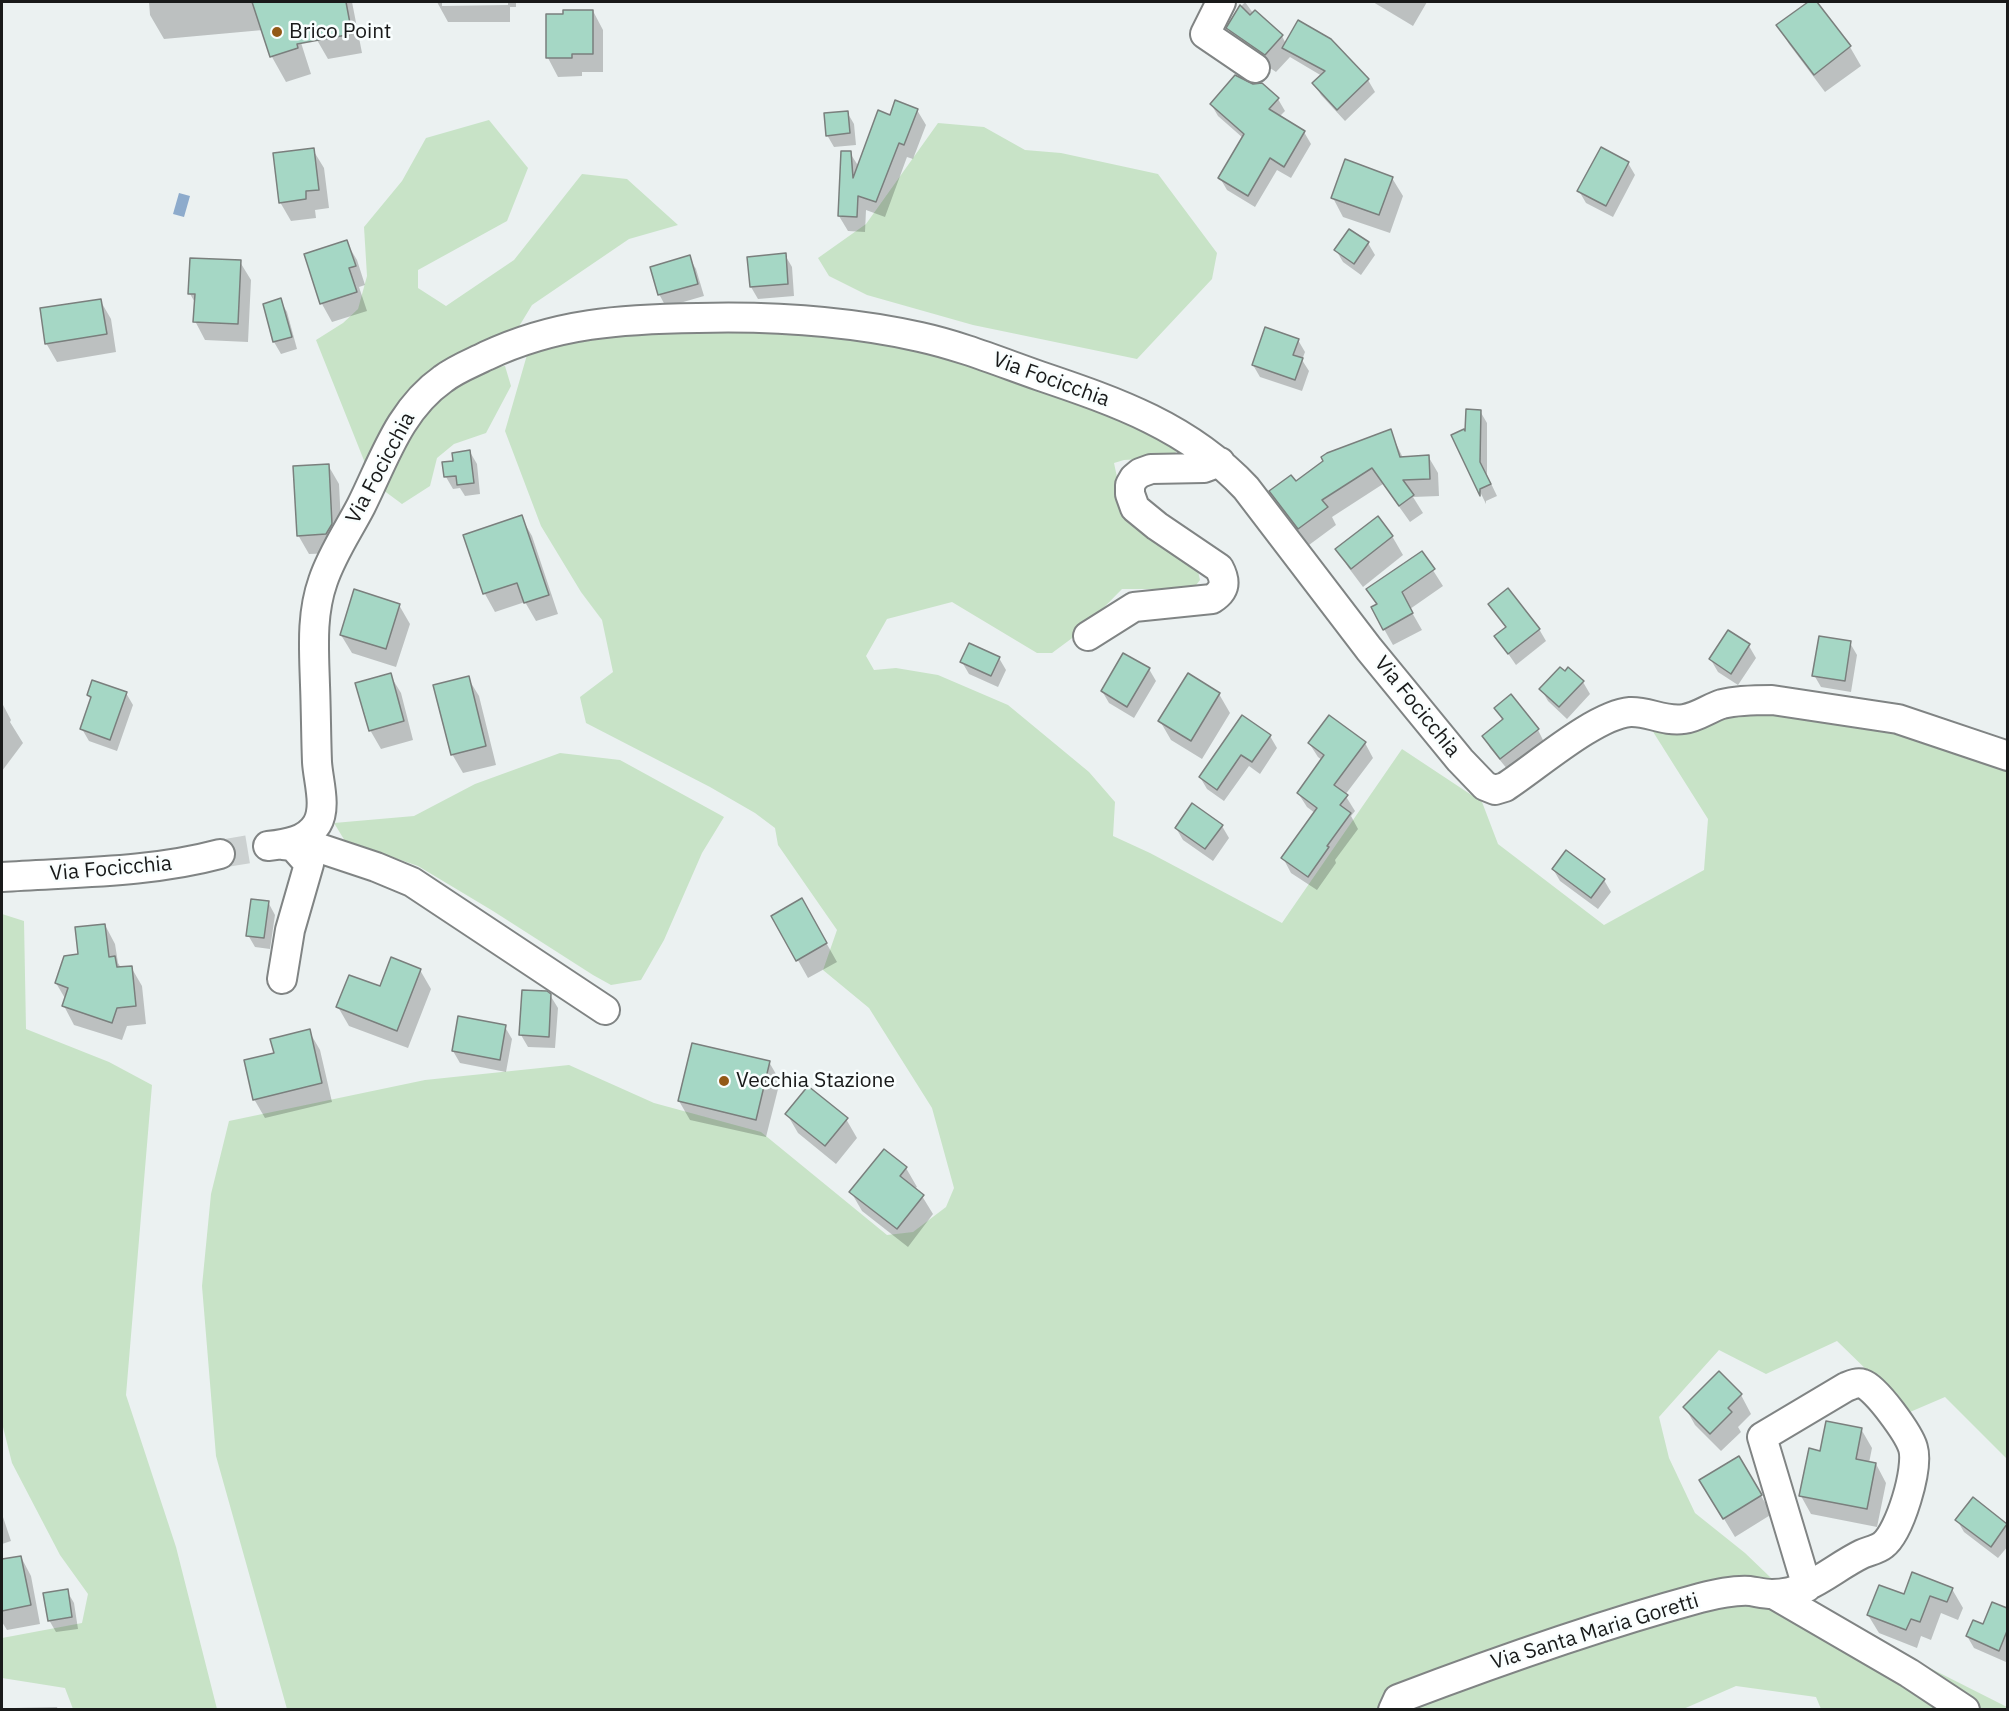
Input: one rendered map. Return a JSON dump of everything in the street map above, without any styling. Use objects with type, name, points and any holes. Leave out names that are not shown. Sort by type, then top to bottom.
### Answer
[{"type":"street","points":[[1221,2],[1205,34],[1255,68]]},
{"type":"street","name":"Via Focicchia","points":[[280,846],[308,834],[319,821],[320,816],[314,636],[318,595],[332,559],[407,414],[418,400],[453,372],[508,346],[539,335],[573,327],[628,320],[769,317],[874,328],[942,343],[1089,393],[1165,426],[1195,443],[1220,462],[1258,502],[1369,649],[1470,772],[1489,789],[1505,787],[1586,731],[1611,717],[1630,712],[1666,719],[1680,719],[1699,715],[1723,704],[1752,700],[1772,700],[1898,719],[2007,756]]},
{"type":"street","points":[[1088,636],[1134,607],[1212,599],[1219,595],[1224,588],[1224,578],[1219,568],[1157,526],[1135,508],[1130,494],[1130,485],[1134,478],[1151,469],[1204,468],[1220,462]]},
{"type":"street","points":[[280,846],[309,864],[290,930],[282,979]]},
{"type":"street","points":[[280,846],[322,849],[412,882],[605,1010]]},
{"type":"street","name":"Via Focicchia","points":[[2,877],[143,869],[220,854]]},
{"type":"street","points":[[1859,1383],[1865,1385],[1881,1401],[1907,1434],[1914,1449],[1910,1490],[1902,1514],[1891,1536],[1883,1545],[1861,1554],[1818,1581],[1762,1437],[1846,1387],[1859,1383]]},
{"type":"street","name":"Via Santa Maria Goretti","points":[[1393,1710],[1398,1699],[1501,1659],[1568,1637],[1723,1593],[1748,1591],[1773,1594],[1800,1590],[1818,1581]]},
{"type":"street","points":[[1773,1594],[1909,1673],[1965,1710]]},
{"type":"green space","points":[[489,120],[528,168],[507,221],[418,270],[418,288],[446,306],[514,260],[582,174],[627,179],[678,225],[629,239],[532,305],[515,333],[423,384],[365,463],[316,340],[343,323],[358,309],[367,276],[364,227],[402,181],[426,138]]},
{"type":"green space","points":[[938,123],[984,127],[1025,150],[1061,153],[1158,174],[1217,253],[1212,279],[1137,359],[973,325],[867,295],[829,276],[818,258],[866,224]]},
{"type":"green space","points":[[583,331],[839,331],[965,359],[1118,413],[1179,448],[1172,457],[1124,460],[1114,463],[1121,496],[1197,567],[1200,580],[1193,589],[1122,589],[1079,633],[1052,653],[1037,653],[952,602],[887,619],[866,656],[874,670],[896,668],[938,675],[1008,705],[1089,772],[1115,802],[1113,836],[1150,853],[1282,923],[1402,749],[1482,802],[1498,844],[1604,925],[1704,870],[1708,819],[1645,719],[1734,706],[1910,729],[2007,763],[2007,1459],[1945,1397],[1910,1412],[1837,1341],[1766,1374],[1719,1350],[1659,1417],[1669,1458],[1695,1513],[1745,1553],[1793,1599],[2007,1709],[1821,1709],[1816,1697],[1736,1686],[1681,1710],[287,1709],[216,1456],[202,1286],[211,1194],[229,1121],[425,1080],[569,1065],[654,1103],[761,1132],[887,1235],[913,1232],[946,1207],[954,1188],[932,1108],[869,1008],[823,970],[837,930],[778,845],[775,828],[755,813],[710,787],[586,723],[580,697],[613,672],[602,620],[581,592],[541,526],[505,431],[529,348]]},
{"type":"green space","points":[[505,366],[511,386],[486,433],[454,444],[437,458],[430,486],[402,504],[379,487],[406,428],[441,393],[484,369]]},
{"type":"green space","points":[[560,753],[620,760],[724,817],[702,853],[664,940],[641,980],[611,985],[418,866],[345,841],[334,823],[414,816],[475,784]]},
{"type":"green space","points":[[2,914],[24,921],[26,1029],[109,1062],[152,1085],[126,1395],[176,1547],[217,1709],[73,1709],[65,1688],[2,1678],[2,1638],[82,1623],[88,1594],[60,1555],[12,1463],[2,1423]]},
{"type":"water","points":[[179,193],[190,196],[184,217],[173,214]]},
{"type":"building","points":[[252,2],[346,2],[352,34],[297,44],[298,48],[270,57]]},
{"type":"building","points":[[1808,2],[1817,2],[1851,46],[1814,75],[1776,25]]},
{"type":"building","points":[[1240,5],[1250,15],[1255,10],[1283,35],[1265,55],[1226,28]]},
{"type":"building","points":[[563,10],[593,10],[593,54],[572,54],[572,58],[546,58],[546,14],[563,14]]},
{"type":"building","points":[[1298,20],[1331,39],[1369,79],[1337,110],[1312,83],[1325,71],[1282,48]]},
{"type":"building","points":[[1235,75],[1253,84],[1262,83],[1279,98],[1269,109],[1305,131],[1284,167],[1270,158],[1248,196],[1218,178],[1244,134],[1210,104]]},
{"type":"building","points":[[895,100],[918,109],[904,145],[899,143],[876,202],[858,196],[857,217],[838,216],[841,151],[851,151],[853,178],[878,110],[890,115]]},
{"type":"building","points":[[848,111],[850,133],[826,136],[824,113]]},
{"type":"building","points":[[1601,147],[1629,162],[1606,206],[1577,191]]},
{"type":"building","points":[[314,148],[319,190],[306,191],[306,199],[279,203],[273,153]]},
{"type":"building","points":[[1345,159],[1393,177],[1379,215],[1331,198]]},
{"type":"building","points":[[1349,229],[1369,242],[1354,264],[1334,250]]},
{"type":"building","points":[[347,240],[356,266],[349,268],[357,292],[320,304],[304,254]]},
{"type":"building","points":[[786,253],[788,284],[750,287],[747,257]]},
{"type":"building","points":[[690,255],[698,284],[658,295],[650,267]]},
{"type":"building","points":[[190,258],[241,260],[238,324],[193,322],[195,294],[188,294]]},
{"type":"building","points":[[281,298],[292,337],[273,342],[263,304]]},
{"type":"building","points":[[101,299],[107,334],[45,344],[40,308]]},
{"type":"building","points":[[1265,327],[1299,339],[1293,355],[1303,358],[1295,380],[1252,365]]},
{"type":"building","points":[[1466,409],[1481,410],[1480,462],[1491,484],[1480,489],[1480,496],[1451,435],[1464,429],[1465,431]]},
{"type":"building","points":[[1391,429],[1400,457],[1429,455],[1430,479],[1403,480],[1414,495],[1399,506],[1372,468],[1322,500],[1328,507],[1298,529],[1269,491],[1291,475],[1296,481],[1323,461],[1321,457],[1327,453]]},
{"type":"building","points":[[470,450],[474,483],[457,485],[456,476],[444,477],[442,462],[453,461],[452,453]]},
{"type":"building","points":[[329,464],[332,524],[326,534],[297,536],[293,466]]},
{"type":"building","points":[[522,515],[549,595],[524,603],[517,583],[483,594],[463,535]]},
{"type":"building","points":[[1378,516],[1393,536],[1351,569],[1335,549]]},
{"type":"building","points":[[1422,551],[1435,569],[1402,592],[1413,613],[1383,630],[1371,607],[1377,604],[1366,589]]},
{"type":"building","points":[[1508,588],[1540,629],[1508,654],[1494,636],[1506,627],[1488,604]]},
{"type":"building","points":[[354,589],[400,604],[386,649],[340,635]]},
{"type":"building","points":[[1728,630],[1750,644],[1731,674],[1709,659]]},
{"type":"building","points":[[1819,636],[1851,641],[1845,681],[1812,676]]},
{"type":"building","points":[[969,643],[1000,657],[991,676],[960,662]]},
{"type":"building","points":[[1123,653],[1150,668],[1127,707],[1101,691]]},
{"type":"building","points":[[1560,667],[1565,671],[1568,667],[1584,681],[1559,707],[1539,689]]},
{"type":"building","points":[[391,673],[404,721],[369,731],[355,683]]},
{"type":"building","points":[[1188,673],[1220,693],[1191,741],[1158,721]]},
{"type":"building","points":[[469,676],[486,746],[451,755],[433,685]]},
{"type":"building","points":[[92,680],[127,692],[110,740],[80,729],[91,697],[87,695]]},
{"type":"building","points":[[1511,694],[1539,729],[1500,759],[1482,736],[1503,719],[1494,708]]},
{"type":"building","points":[[1242,715],[1271,735],[1252,762],[1241,755],[1217,790],[1199,777]]},
{"type":"building","points":[[1329,715],[1366,742],[1334,785],[1348,795],[1340,805],[1351,813],[1308,877],[1281,858],[1317,808],[1297,793],[1324,755],[1308,743]]},
{"type":"building","points":[[1192,803],[1223,825],[1205,849],[1175,828]]},
{"type":"building","points":[[1566,850],[1605,879],[1591,898],[1552,869]]},
{"type":"building","points":[[802,898],[827,943],[796,961],[771,916]]},
{"type":"building","points":[[251,899],[269,901],[264,938],[246,936]]},
{"type":"building","points":[[105,924],[109,957],[115,956],[117,967],[132,966],[136,1006],[117,1008],[112,1023],[62,1006],[68,988],[55,983],[64,956],[78,954],[75,927]]},
{"type":"building","points":[[391,957],[421,969],[397,1031],[336,1007],[349,975],[380,986]]},
{"type":"building","points":[[522,990],[547,991],[551,994],[549,1037],[519,1035]]},
{"type":"building","points":[[458,1016],[506,1025],[500,1060],[452,1051]]},
{"type":"building","points":[[310,1029],[322,1083],[253,1100],[244,1060],[274,1053],[270,1039]]},
{"type":"building","name":"Vecchia Stazione","points":[[692,1043],[770,1061],[756,1120],[678,1101]]},
{"type":"building","points":[[808,1086],[848,1118],[825,1146],[785,1114]]},
{"type":"building","points":[[884,1149],[907,1167],[900,1176],[924,1195],[897,1229],[849,1192]]},
{"type":"building","points":[[1719,1371],[1742,1394],[1728,1408],[1732,1412],[1710,1434],[1683,1407]]},
{"type":"building","points":[[1826,1421],[1862,1428],[1856,1459],[1876,1463],[1867,1509],[1799,1496],[1809,1448],[1820,1451]]},
{"type":"building","points":[[1739,1456],[1762,1495],[1723,1519],[1699,1480]]},
{"type":"building","points":[[1973,1497],[2007,1524],[1991,1547],[1955,1520]]},
{"type":"building","points":[[21,1556],[31,1605],[2,1611],[2,1559]]},
{"type":"building","points":[[1912,1572],[1953,1588],[1947,1602],[1930,1596],[1920,1622],[1911,1619],[1906,1630],[1867,1615],[1879,1585],[1904,1594]]},
{"type":"building","points":[[68,1589],[72,1617],[48,1621],[43,1593]]},
{"type":"building","points":[[1992,1602],[2007,1608],[2007,1631],[1999,1651],[1966,1636],[1973,1620],[1983,1624]]},
{"type":"tunnel","points":[[220,854],[268,846]]},
{"type":"place","name":"Brico Point","points":[[277,32]]},
{"type":"place","name":"Vecchia Stazione","points":[[724,1081]]}]
